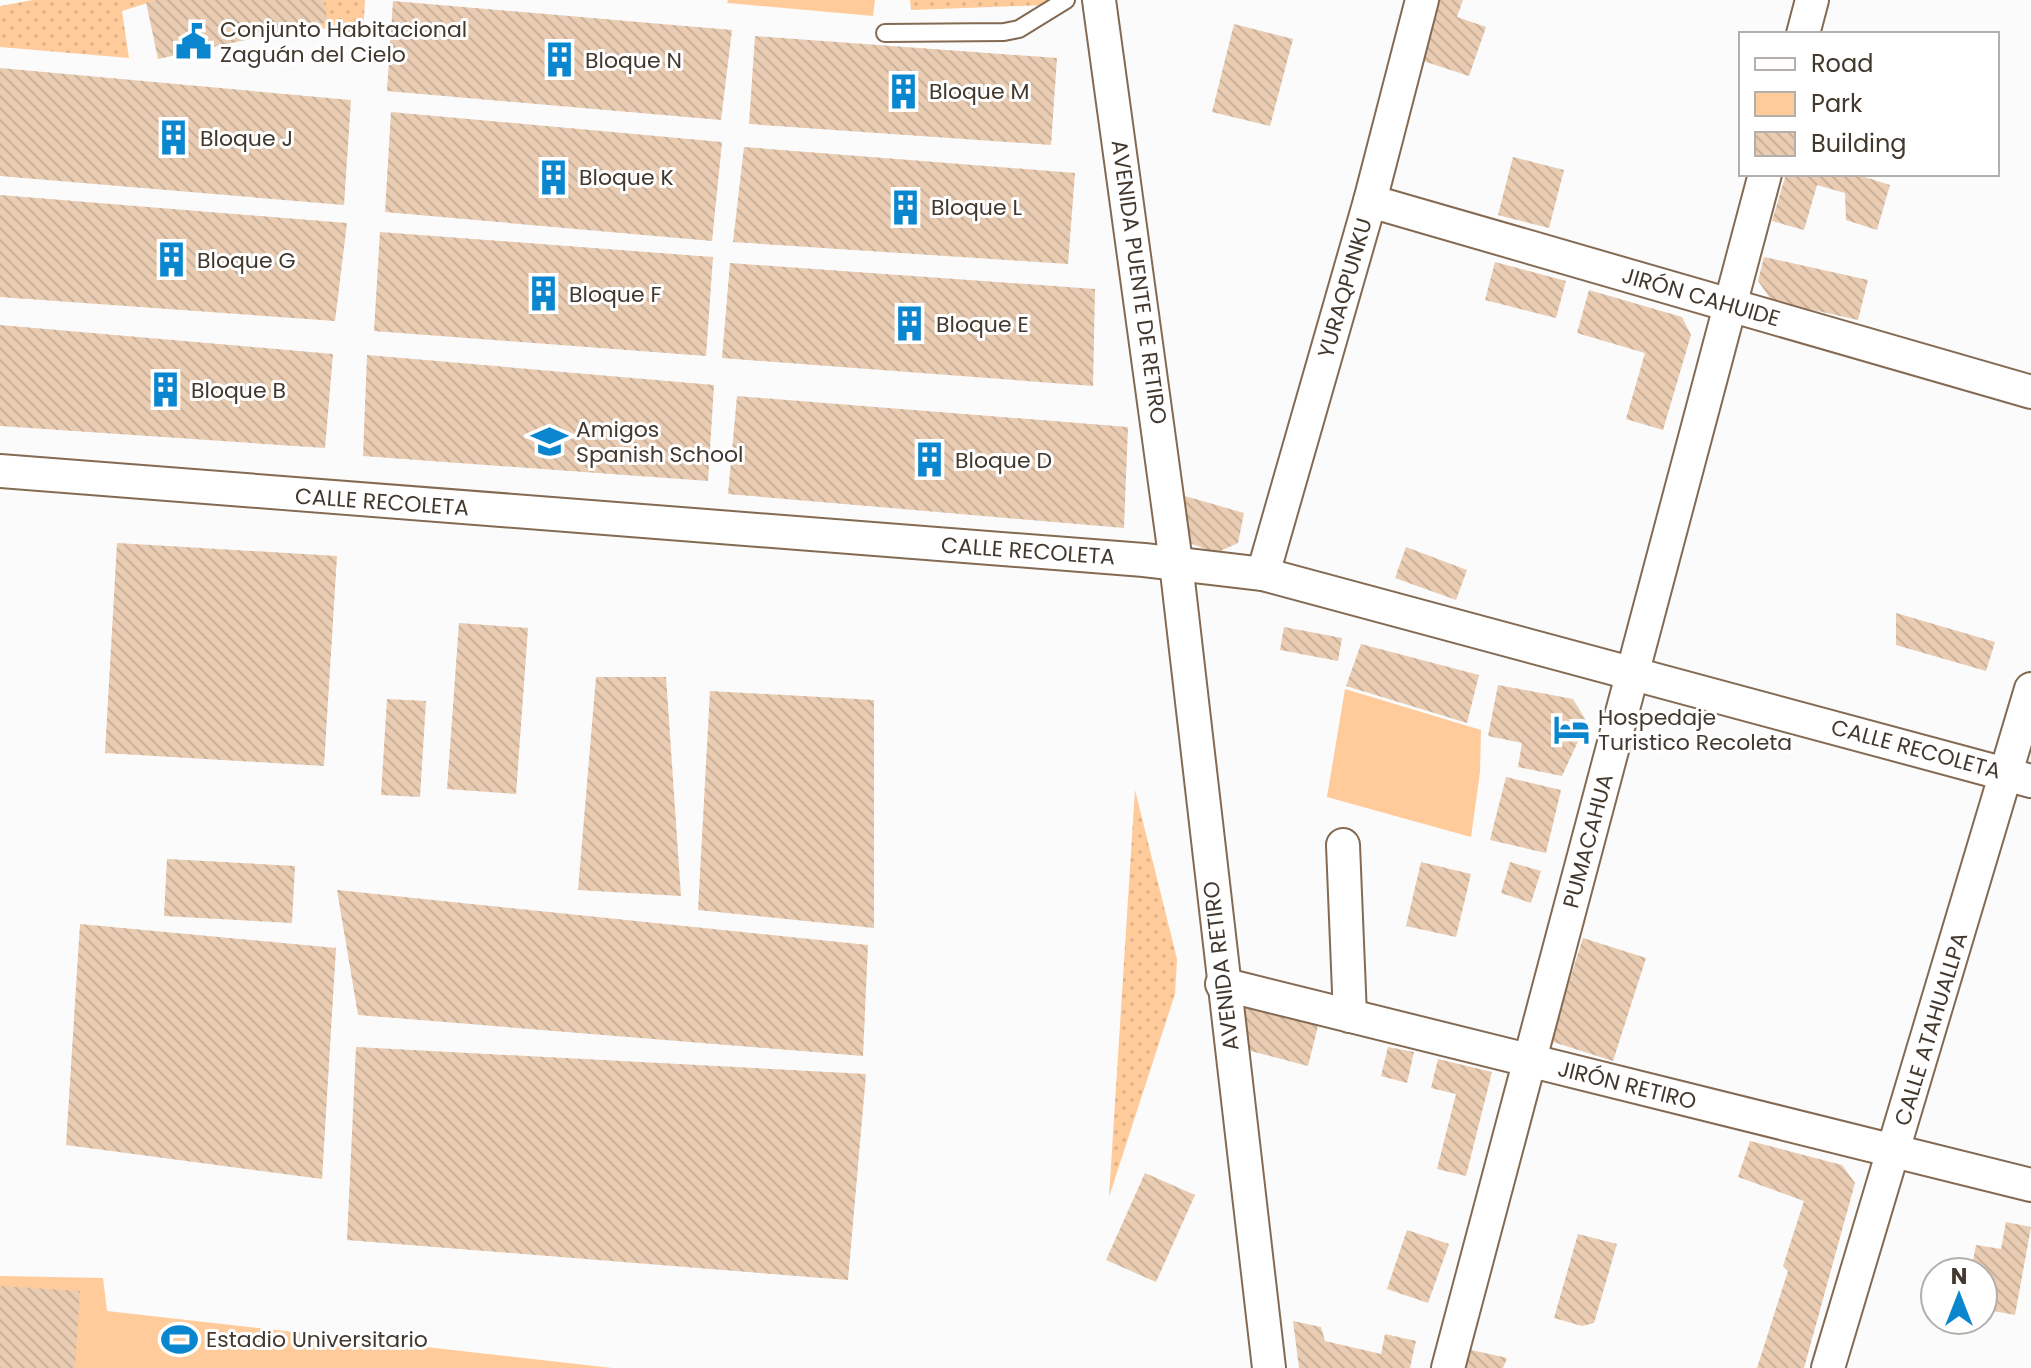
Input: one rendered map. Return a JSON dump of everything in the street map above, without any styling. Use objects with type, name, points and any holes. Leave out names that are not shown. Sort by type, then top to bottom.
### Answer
[{"type":"street","name":"AVENIDA PUENTE DE RETIRO","points":[[1099,0],[1176,563]]},
{"type":"street","name":"YURAQPUNKU","points":[[1263,574],[1370,201],[1422,0]]},
{"type":"street","points":[[1804,32],[1812,0]]},
{"type":"street","name":"PUMACAHUA","points":[[1448,1368],[1764,176]]},
{"type":"street","name":"JIRÓN CAHUIDE","points":[[1370,201],[2031,392]]},
{"type":"street","name":"CALLE RECOLETA","points":[[0,471],[1176,563],[1263,574],[2020,778]]},
{"type":"street","name":"AVENIDA RETIRO","points":[[1176,563],[1222,984],[1269,1368]]},
{"type":"street","name":"CALLE ATAHUALLPA","points":[[1828,1368],[1894,1152],[2020,778],[2031,689]]},
{"type":"street","points":[[1343,845],[1350,1016]]},
{"type":"street","name":"JIRÓN RETIRO","points":[[1222,984],[2031,1185]]},
{"type":"lane","points":[[885,33],[1004,32],[1019,29],[1066,0]]},
{"type":"green space","points":[[33,0],[157,0],[122,11],[129,58],[0,47],[0,6]]},
{"type":"green space","points":[[323,0],[365,0],[363,35],[309,26]]},
{"type":"green space","points":[[728,0],[875,0],[873,16],[727,3]]},
{"type":"green space","points":[[910,0],[1047,0],[1047,5],[911,10]]},
{"type":"green space","points":[[1345,689],[1481,730],[1480,772],[1471,837],[1327,797]]},
{"type":"green space","points":[[1135,790],[1177,959],[1175,994],[1109,1197]]},
{"type":"green space","name":"Estadio Universitario","points":[[0,1276],[103,1278],[107,1311],[612,1368],[0,1368]]},
{"type":"building","name":"Conjunto Habitacional Zaguán del Cielo","points":[[323,0],[328,22],[158,59],[146,2]]},
{"type":"building","points":[[1437,0],[1463,0],[1457,17],[1486,27],[1469,76],[1417,59]]},
{"type":"building","name":"Bloque N","points":[[393,1],[732,30],[721,120],[387,91]]},
{"type":"building","points":[[1234,24],[1293,39],[1270,126],[1212,112]]},
{"type":"building","name":"Bloque M","points":[[755,36],[1057,58],[1051,145],[749,124]]},
{"type":"building","name":"Bloque J","points":[[0,68],[351,100],[344,205],[0,176]]},
{"type":"building","name":"Bloque K","points":[[391,112],[722,142],[712,241],[385,212]]},
{"type":"building","name":"Bloque L","points":[[744,147],[1075,173],[1068,264],[733,242]]},
{"type":"building","points":[[1513,157],[1564,170],[1549,228],[1498,215]]},
{"type":"building","points":[[1785,176],[1861,176],[1890,185],[1877,230],[1846,220],[1845,193],[1817,185],[1804,230],[1772,221]]},
{"type":"building","name":"Bloque G","points":[[0,195],[347,223],[335,321],[0,297]]},
{"type":"building","name":"Bloque F","points":[[380,232],[713,257],[706,356],[374,331]]},
{"type":"building","points":[[1764,257],[1868,280],[1858,320],[1772,301],[1758,281]]},
{"type":"building","points":[[1495,262],[1566,281],[1556,318],[1485,300]]},
{"type":"building","name":"Bloque E","points":[[730,263],[1095,289],[1093,386],[722,358]]},
{"type":"building","points":[[1589,290],[1682,317],[1691,335],[1663,430],[1626,419],[1645,353],[1577,333]]},
{"type":"building","name":"Bloque B","points":[[0,325],[333,354],[325,448],[0,426]]},
{"type":"building","points":[[367,355],[714,385],[708,481],[363,456]]},
{"type":"building","name":"Bloque D","points":[[737,396],[1128,427],[1124,528],[728,494]]},
{"type":"building","points":[[1185,496],[1244,513],[1238,543],[1216,553],[1187,542]]},
{"type":"building","points":[[117,543],[337,556],[324,766],[105,753]]},
{"type":"building","points":[[1406,547],[1467,570],[1456,600],[1395,578]]},
{"type":"building","points":[[1896,613],[1995,642],[1986,671],[1896,645]]},
{"type":"building","points":[[459,623],[528,628],[516,794],[447,789]]},
{"type":"building","points":[[1284,627],[1342,638],[1338,661],[1280,650]]},
{"type":"building","points":[[1361,644],[1479,675],[1467,723],[1346,686]]},
{"type":"building","points":[[596,677],[666,677],[681,896],[578,890]]},
{"type":"building","points":[[1498,685],[1573,699],[1587,722],[1562,776],[1518,767],[1522,743],[1488,736]]},
{"type":"building","points":[[710,691],[874,700],[874,928],[698,910]]},
{"type":"building","points":[[387,699],[426,701],[420,797],[381,795]]},
{"type":"building","points":[[1506,777],[1561,790],[1546,853],[1490,840]]},
{"type":"building","points":[[167,859],[295,866],[292,923],[164,916]]},
{"type":"building","points":[[1421,862],[1471,874],[1456,937],[1406,926]]},
{"type":"building","points":[[1510,862],[1541,871],[1531,903],[1501,893]]},
{"type":"building","points":[[337,890],[868,945],[863,1056],[358,1015]]},
{"type":"building","points":[[80,924],[336,948],[322,1179],[66,1145]]},
{"type":"building","points":[[1583,938],[1646,958],[1613,1061],[1550,1041]]},
{"type":"building","points":[[1241,1004],[1318,1026],[1308,1066],[1243,1049]]},
{"type":"building","points":[[356,1047],[866,1074],[848,1280],[347,1240]]},
{"type":"building","points":[[1388,1047],[1414,1052],[1407,1083],[1381,1076]]},
{"type":"building","points":[[1438,1059],[1492,1072],[1466,1176],[1437,1169],[1456,1094],[1431,1088]]},
{"type":"building","points":[[1750,1141],[1842,1165],[1855,1183],[1804,1368],[1757,1368],[1788,1271],[1783,1266],[1804,1201],[1738,1177]]},
{"type":"building","points":[[1145,1173],[1195,1195],[1156,1282],[1106,1260]]},
{"type":"building","points":[[2006,1222],[2031,1227],[2015,1315],[1999,1312],[1999,1256],[1974,1256],[1976,1245],[2001,1249]]},
{"type":"building","points":[[1407,1230],[1449,1244],[1428,1303],[1387,1289]]},
{"type":"building","points":[[1578,1234],[1617,1244],[1594,1323],[1582,1326],[1554,1318]]},
{"type":"building","points":[[0,1286],[80,1291],[75,1368],[0,1368]]},
{"type":"building","points":[[1293,1321],[1321,1327],[1325,1341],[1381,1354],[1385,1334],[1416,1341],[1410,1368],[1299,1368]]},
{"type":"building","points":[[1467,1349],[1507,1358],[1503,1368],[1462,1368]]},
{"type":"place","name":"Conjunto Habitacional Zaguán del Cielo","points":[[194,42]]},
{"type":"place","name":"Bloque N","points":[[559,60]]},
{"type":"place","name":"Bloque M","points":[[903,91]]},
{"type":"place","name":"Bloque J","points":[[174,138]]},
{"type":"place","name":"Bloque K","points":[[553,177]]},
{"type":"place","name":"Bloque L","points":[[905,207]]},
{"type":"place","name":"Bloque G","points":[[171,260]]},
{"type":"place","name":"Bloque F","points":[[543,294]]},
{"type":"place","name":"Bloque E","points":[[910,324]]},
{"type":"place","name":"Bloque B","points":[[165,390]]},
{"type":"place","name":"Amigos Spanish School","points":[[550,442]]},
{"type":"place","name":"Bloque D","points":[[929,460]]},
{"type":"place","name":"Hospedaje Turistico Recoleta","points":[[1572,730]]},
{"type":"place","name":"Estadio Universitario","points":[[180,1339]]}]
